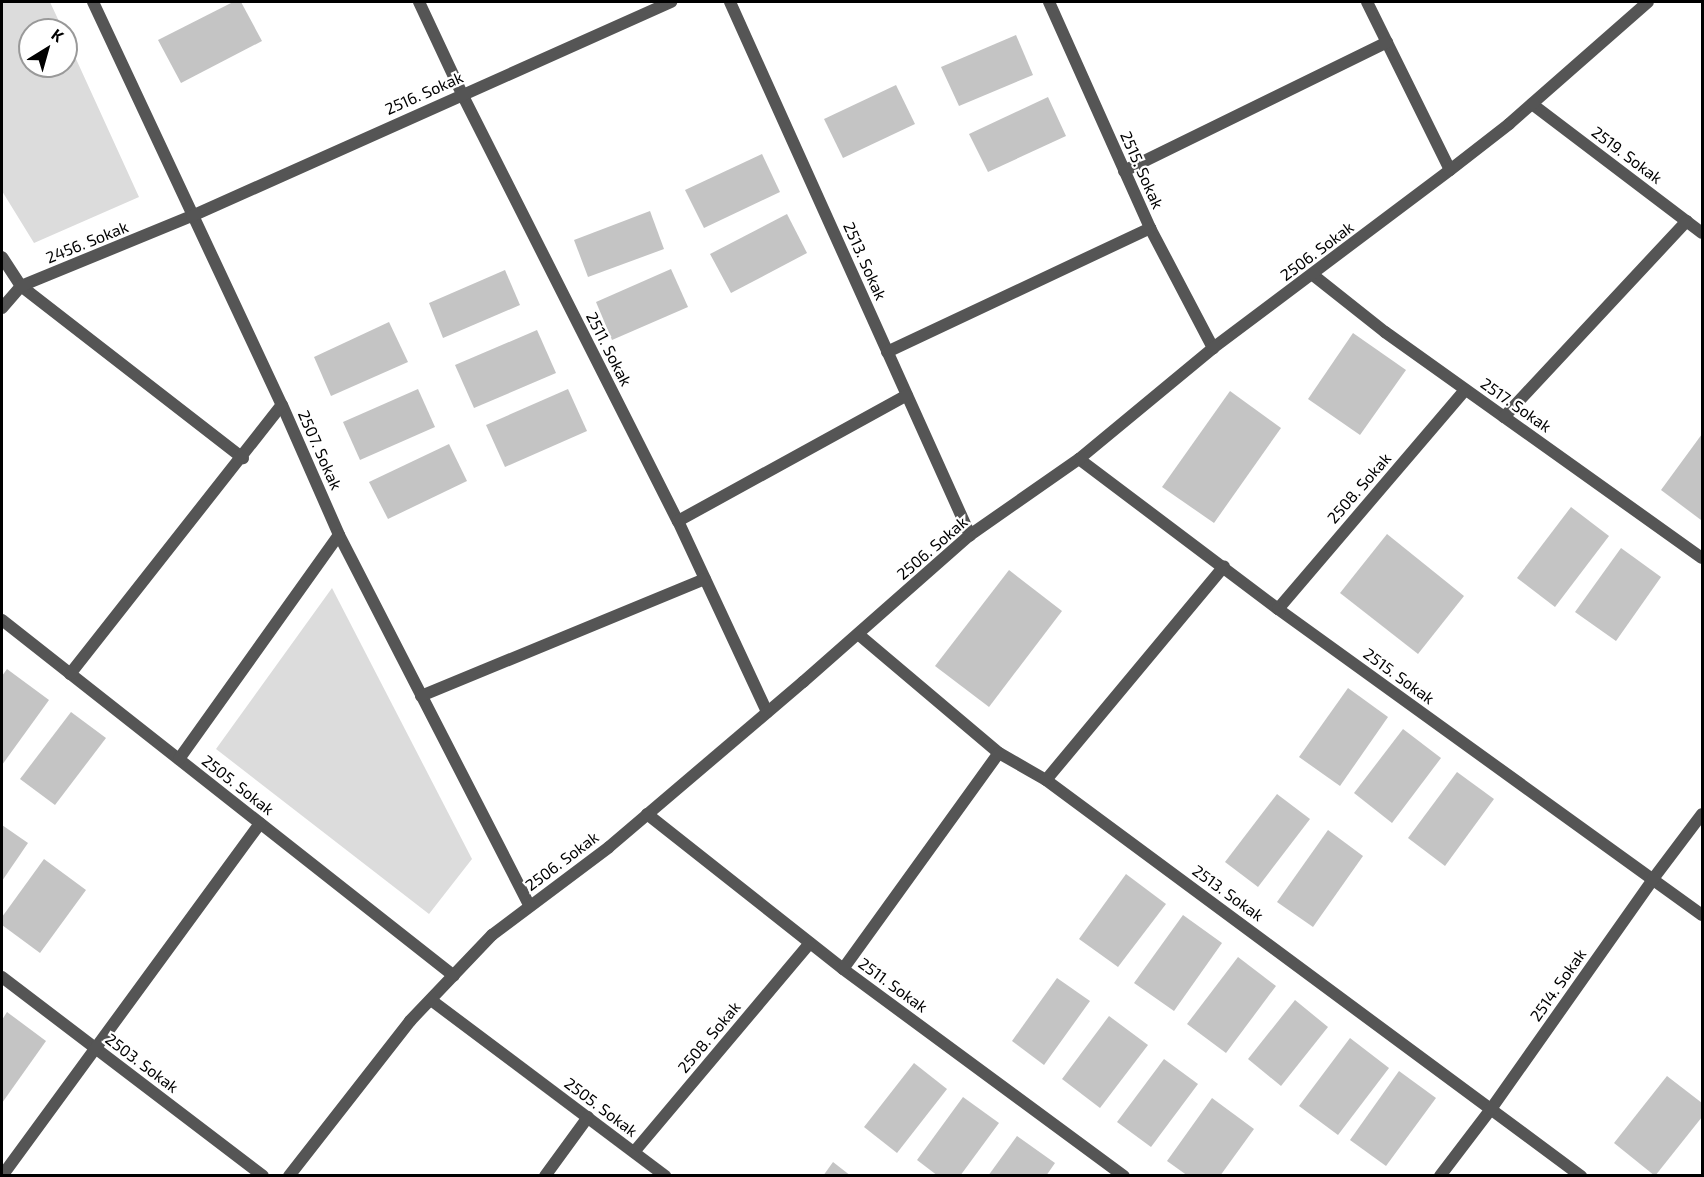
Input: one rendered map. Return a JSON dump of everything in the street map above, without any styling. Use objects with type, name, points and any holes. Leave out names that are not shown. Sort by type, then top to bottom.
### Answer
[{"type":"street","name":"2507. Sokak","points":[[93,2],[282,405],[339,535],[530,906]]},
{"type":"street","name":"2511. Sokak","points":[[419,2],[462,94],[678,521],[767,712]]},
{"type":"street","name":"2516. Sokak","points":[[192,216],[671,2]]},
{"type":"street","name":"2513. Sokak","points":[[730,2],[970,535]]},
{"type":"street","name":"2515. Sokak","points":[[1049,2],[1150,228],[1213,348]]},
{"type":"street","points":[[1367,2],[1450,170]]},
{"type":"street","name":"2506. Sokak","points":[[289,1176],[410,1021],[492,935],[609,847],[970,535],[1079,459],[1213,348],[1450,170],[1532,104],[1648,2]]},
{"type":"street","points":[[1124,171],[1387,42]]},
{"type":"street","name":"2519. Sokak","points":[[1532,104],[1702,233]]},
{"type":"street","name":"2456. Sokak","points":[[2,308],[21,286],[192,216]]},
{"type":"street","points":[[1504,417],[1687,221]]},
{"type":"street","points":[[887,352],[1150,228]]},
{"type":"street","points":[[2,257],[21,286],[243,458]]},
{"type":"street","name":"2517. Sokak","points":[[1313,275],[1385,332],[1702,558]]},
{"type":"street","name":"2508. Sokak","points":[[1278,609],[1465,390]]},
{"type":"street","points":[[678,521],[908,395]]},
{"type":"street","points":[[70,674],[243,458],[282,405]]},
{"type":"street","name":"2515. Sokak","points":[[1079,459],[1224,566],[1278,609],[1702,915]]},
{"type":"street","points":[[179,759],[339,535]]},
{"type":"street","points":[[1046,780],[1224,566]]},
{"type":"street","points":[[421,696],[705,579]]},
{"type":"street","name":"2505. Sokak","points":[[2,620],[454,976]]},
{"type":"street","name":"2513. Sokak","points":[[858,633],[999,753],[1046,780],[1581,1176]]},
{"type":"street","points":[[843,969],[999,753]]},
{"type":"street","name":"2511. Sokak","points":[[646,814],[843,969],[1124,1176]]},
{"type":"street","name":"2514. Sokak","points":[[1440,1176],[1491,1109],[1653,879],[1702,814]]},
{"type":"street","points":[[2,1176],[260,823]]},
{"type":"street","name":"2508. Sokak","points":[[634,1152],[810,943]]},
{"type":"street","name":"2503. Sokak","points":[[2,977],[263,1176]]},
{"type":"street","name":"2505. Sokak","points":[[431,1000],[665,1176]]},
{"type":"street","points":[[545,1176],[588,1117]]},
{"type":"shaded area","points":[[2,2],[50,2],[57,18],[18,18],[18,78],[78,78],[78,63],[139,197],[34,243],[2,191]]},
{"type":"shaded area","points":[[332,588],[472,859],[429,914],[216,749]]},
{"type":"building","points":[[233,2],[241,2],[262,41],[181,83],[158,40]]},
{"type":"building","points":[[1016,35],[1033,75],[959,106],[941,67]]},
{"type":"building","points":[[896,85],[915,124],[843,158],[824,119]]},
{"type":"building","points":[[1048,97],[1066,136],[988,172],[969,134]]},
{"type":"building","points":[[762,154],[780,192],[704,228],[685,190]]},
{"type":"building","points":[[650,211],[664,249],[588,277],[574,240]]},
{"type":"building","points":[[787,214],[807,253],[731,293],[710,254]]},
{"type":"building","points":[[671,269],[688,307],[612,340],[596,302]]},
{"type":"building","points":[[505,270],[520,305],[443,338],[429,303]]},
{"type":"building","points":[[389,322],[408,362],[331,396],[314,357]]},
{"type":"building","points":[[537,330],[556,373],[474,408],[455,365]]},
{"type":"building","points":[[1353,333],[1406,370],[1360,435],[1308,399]]},
{"type":"building","points":[[418,389],[435,427],[360,460],[343,422]]},
{"type":"building","points":[[568,389],[587,431],[505,467],[486,425]]},
{"type":"building","points":[[1230,391],[1281,428],[1214,523],[1162,487]]},
{"type":"building","points":[[1702,434],[1702,518],[1701,520],[1661,490]]},
{"type":"building","points":[[449,444],[467,481],[388,519],[369,482]]},
{"type":"building","points":[[1571,507],[1609,536],[1555,607],[1517,578]]},
{"type":"building","points":[[1387,534],[1464,596],[1418,654],[1340,593]]},
{"type":"building","points":[[1621,548],[1661,577],[1616,641],[1575,612]]},
{"type":"building","points":[[1009,570],[1062,611],[989,707],[935,666]]},
{"type":"building","points":[[7,669],[49,700],[2,765],[2,676]]},
{"type":"building","points":[[1348,688],[1388,717],[1340,786],[1299,757]]},
{"type":"building","points":[[71,712],[106,738],[55,805],[20,779]]},
{"type":"building","points":[[1403,729],[1441,758],[1392,823],[1354,793]]},
{"type":"building","points":[[1457,772],[1494,799],[1445,866],[1408,838]]},
{"type":"building","points":[[1277,794],[1310,819],[1258,887],[1225,862]]},
{"type":"building","points":[[2,825],[28,843],[2,881]]},
{"type":"building","points":[[1328,830],[1363,856],[1313,927],[1277,902]]},
{"type":"building","points":[[44,859],[86,890],[40,953],[2,925],[2,917]]},
{"type":"building","points":[[1126,874],[1166,904],[1118,967],[1079,939]]},
{"type":"building","points":[[1183,915],[1222,943],[1174,1011],[1134,983]]},
{"type":"building","points":[[1238,957],[1276,986],[1226,1053],[1187,1024]]},
{"type":"building","points":[[1057,978],[1090,1001],[1044,1065],[1012,1041]]},
{"type":"building","points":[[1295,1000],[1328,1027],[1281,1086],[1248,1059]]},
{"type":"building","points":[[7,1012],[46,1041],[2,1103],[2,1020]]},
{"type":"building","points":[[1109,1016],[1148,1045],[1100,1108],[1062,1079]]},
{"type":"building","points":[[1350,1038],[1389,1068],[1338,1135],[1299,1106]]},
{"type":"building","points":[[1164,1059],[1198,1084],[1151,1147],[1117,1122]]},
{"type":"building","points":[[914,1063],[947,1089],[897,1153],[864,1127]]},
{"type":"building","points":[[1399,1071],[1436,1098],[1386,1166],[1350,1140]]},
{"type":"building","points":[[1667,1076],[1702,1103],[1702,1117],[1655,1176],[1614,1143]]},
{"type":"building","points":[[963,1097],[999,1123],[960,1176],[938,1176],[917,1160]]},
{"type":"building","points":[[1212,1098],[1254,1129],[1220,1176],[1188,1176],[1167,1161]]},
{"type":"building","points":[[1017,1136],[1055,1163],[1046,1176],[988,1176]]},
{"type":"building","points":[[833,1162],[851,1176],[823,1176]]}]
